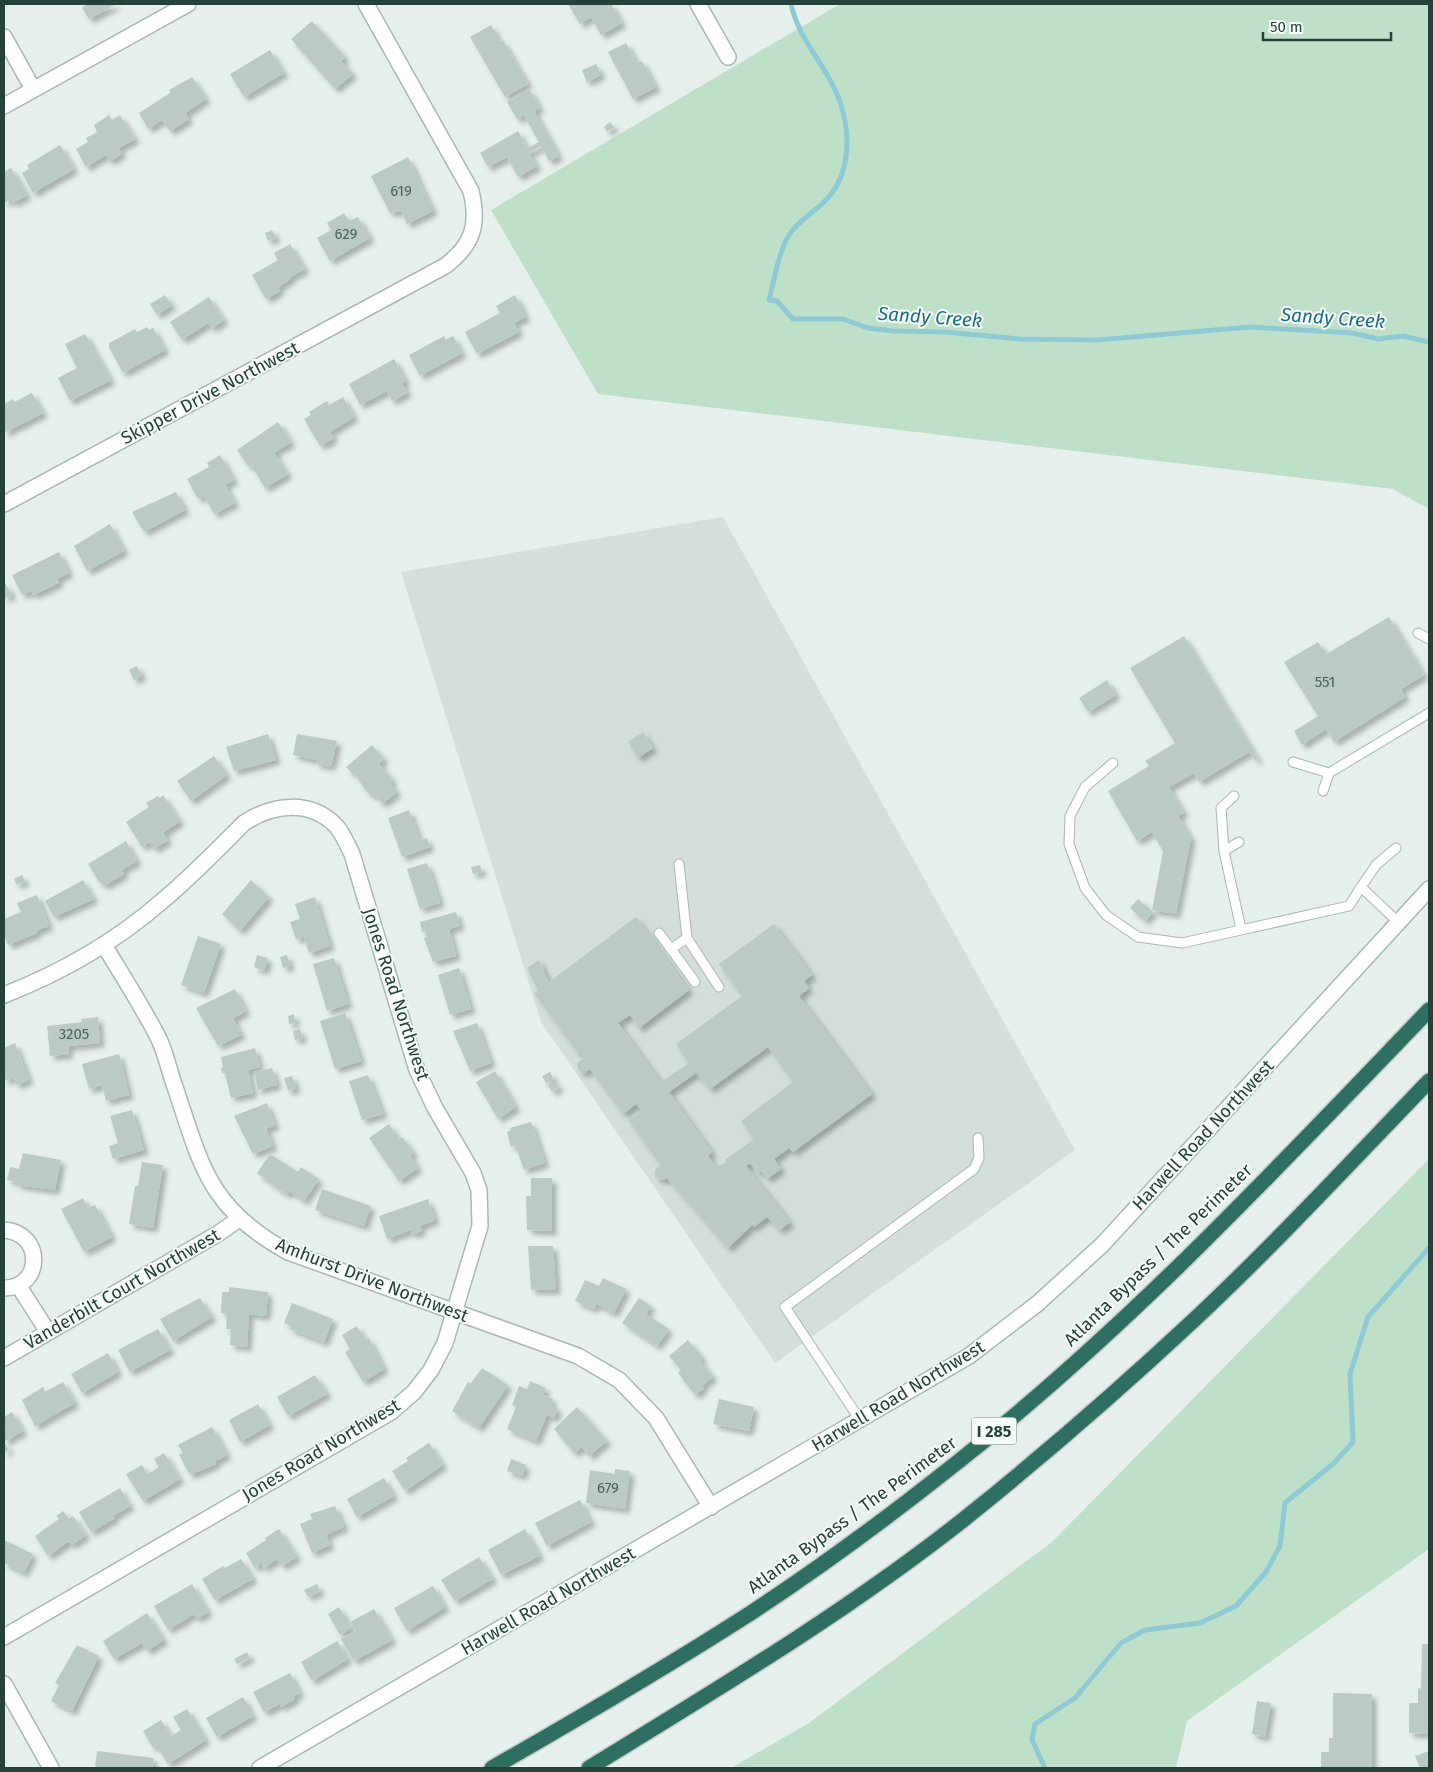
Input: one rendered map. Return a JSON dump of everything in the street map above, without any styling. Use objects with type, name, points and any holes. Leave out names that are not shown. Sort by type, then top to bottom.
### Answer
[{"type":"highway","name":"Atlanta Bypass / The Perimeter","points":[[492,1768],[603,1705],[745,1616],[880,1522],[962,1459],[1110,1330],[1195,1250],[1429,1010]]},
{"type":"highway","name":"I 285","points":[[589,1768],[796,1639],[961,1521],[1086,1418],[1196,1318],[1429,1081]]},
{"type":"street","points":[[4,106],[188,4]]},
{"type":"street","name":"Skipper Drive Northwest","points":[[4,504],[416,281],[458,256],[468,242],[474,226],[475,208],[471,191],[366,4]]},
{"type":"street","points":[[698,4],[728,57]]},
{"type":"street","points":[[4,37],[33,89]]},
{"type":"street","name":"Jones Road Northwest","points":[[4,995],[27,986],[104,945],[161,903],[244,823],[258,814],[278,807],[298,807],[317,813],[337,827],[352,854],[418,1070],[435,1108],[473,1173],[480,1190],[480,1226],[445,1343],[431,1370],[414,1392],[391,1412],[4,1637]]},
{"type":"street","name":"Harwell Road Northwest","points":[[260,1768],[969,1356],[1037,1304],[1095,1252],[1429,889]]},
{"type":"street","name":"Amhurst Drive Northwest","points":[[104,945],[158,1038],[205,1173],[220,1198],[239,1219],[262,1238],[288,1252],[578,1356],[619,1380],[656,1418],[711,1507]]},
{"type":"street","name":"Vanderbilt Court Northwest","points":[[4,1358],[219,1233],[239,1219]]},
{"type":"street","points":[[4,1230],[20,1234],[32,1247],[34,1255],[31,1273],[11,1286],[48,1332]]},
{"type":"street","points":[[4,1684],[52,1768]]},
{"type":"lane","points":[[1418,633],[1429,639]]},
{"type":"lane","points":[[1323,791],[1329,773],[1429,713]]},
{"type":"lane","points":[[1293,762],[1329,773]]},
{"type":"lane","points":[[1114,763],[1085,787],[1070,816],[1069,844],[1085,888],[1106,915],[1138,937],[1182,944],[1241,929],[1349,906],[1376,866],[1396,848]]},
{"type":"lane","points":[[1234,796],[1222,808],[1224,851],[1241,929]]},
{"type":"lane","points":[[1224,851],[1239,842]]},
{"type":"lane","points":[[679,864],[687,938],[719,987]]},
{"type":"lane","points":[[1361,887],[1398,922]]},
{"type":"lane","points":[[659,933],[695,982]]},
{"type":"lane","points":[[671,949],[687,938]]},
{"type":"lane","points":[[860,1420],[785,1308],[974,1169],[979,1158],[978,1138]]},
{"type":"shaded area","points":[[723,517],[1075,1150],[775,1363],[541,1022],[401,572]]},
{"type":"green space","points":[[840,4],[1429,4],[1429,509],[1393,489],[598,394],[491,210]]},
{"type":"green space","points":[[1429,1159],[1429,1549],[1187,1721],[1176,1768],[731,1768],[809,1723],[1052,1542]]},
{"type":"building","points":[[87,4],[117,4],[89,19],[82,8]]},
{"type":"building","points":[[568,4],[611,4],[622,23],[601,35],[591,17],[580,24]]},
{"type":"building","points":[[312,21],[345,57],[341,61],[353,74],[335,89],[291,39]]},
{"type":"building","points":[[491,25],[500,42],[503,41],[528,84],[505,97],[470,37]]},
{"type":"building","points":[[626,43],[637,63],[642,61],[656,87],[633,99],[608,52]]},
{"type":"building","points":[[270,50],[284,73],[244,97],[230,74]]},
{"type":"building","points":[[596,64],[601,75],[587,82],[582,70]]},
{"type":"building","points":[[192,77],[206,99],[185,113],[189,119],[170,131],[162,120],[148,129],[139,113],[170,93],[169,90]]},
{"type":"building","points":[[529,89],[540,108],[534,111],[559,156],[549,161],[541,146],[529,153],[537,166],[518,177],[507,157],[488,167],[480,153],[518,131],[527,148],[539,142],[524,115],[517,119],[507,102]]},
{"type":"building","points":[[109,115],[112,120],[120,115],[135,139],[119,148],[122,154],[109,161],[106,155],[86,167],[76,149],[88,142],[86,138],[97,132],[94,125]]},
{"type":"building","points":[[610,122],[614,127],[607,132],[604,127]]},
{"type":"building","points":[[60,145],[74,169],[33,193],[22,173],[29,169],[27,165]]},
{"type":"building","points":[[408,157],[433,211],[407,224],[401,211],[390,213],[371,176]]},
{"type":"building","points":[[11,168],[27,195],[13,203],[11,199],[4,203],[4,172]]},
{"type":"building","points":[[344,213],[349,221],[358,217],[370,238],[330,261],[317,238],[331,230],[327,223]]},
{"type":"building","points":[[272,230],[276,238],[268,241],[265,233]]},
{"type":"building","points":[[290,244],[305,269],[290,277],[291,279],[278,287],[280,291],[266,299],[252,275],[278,260],[274,253]]},
{"type":"building","points":[[165,295],[172,305],[157,315],[150,304]]},
{"type":"building","points":[[515,295],[526,317],[514,323],[519,332],[477,354],[465,332],[500,313],[496,306]]},
{"type":"building","points":[[209,297],[224,320],[212,328],[208,323],[182,340],[170,322]]},
{"type":"building","points":[[147,327],[149,330],[153,328],[165,350],[123,373],[109,347],[109,343],[135,329],[137,332]]},
{"type":"building","points":[[85,334],[111,380],[70,401],[58,378],[77,368],[65,344]]},
{"type":"building","points":[[444,336],[446,340],[453,336],[462,353],[420,376],[409,355]]},
{"type":"building","points":[[394,359],[406,381],[402,383],[407,393],[392,401],[387,391],[360,405],[349,384]]},
{"type":"building","points":[[32,393],[43,413],[4,433],[4,404],[13,399],[14,402]]},
{"type":"building","points":[[343,397],[354,417],[330,432],[334,438],[320,446],[304,419],[311,415],[309,412],[327,401],[329,405]]},
{"type":"building","points":[[278,422],[291,442],[274,453],[288,474],[265,488],[251,465],[248,466],[237,450]]},
{"type":"building","points":[[220,455],[234,480],[225,485],[235,503],[214,514],[204,496],[198,499],[187,479],[209,467],[207,463]]},
{"type":"building","points":[[176,492],[185,510],[144,532],[132,512]]},
{"type":"building","points":[[110,524],[124,551],[87,571],[74,546]]},
{"type":"building","points":[[59,552],[69,573],[57,579],[59,583],[33,595],[31,591],[22,595],[12,575]]},
{"type":"building","points":[[4,581],[12,595],[4,599]]},
{"type":"building","points":[[1389,617],[1424,675],[1401,689],[1405,697],[1334,742],[1326,729],[1302,745],[1294,731],[1318,716],[1284,662],[1318,642],[1326,654]]},
{"type":"building","points":[[1184,636],[1258,759],[1255,760],[1249,752],[1199,782],[1194,773],[1169,787],[1184,813],[1178,816],[1191,838],[1176,914],[1152,910],[1163,851],[1152,832],[1137,841],[1108,791],[1149,766],[1145,761],[1175,743],[1130,668]]},
{"type":"building","points":[[137,666],[142,676],[134,680],[129,670]]},
{"type":"building","points":[[1107,680],[1116,695],[1088,712],[1079,698]]},
{"type":"building","points":[[643,732],[653,748],[638,758],[628,742]]},
{"type":"building","points":[[268,734],[276,760],[234,771],[226,747]]},
{"type":"building","points":[[297,734],[337,741],[331,766],[316,764],[317,760],[293,755]]},
{"type":"building","points":[[372,745],[384,759],[379,764],[393,781],[390,783],[397,792],[382,804],[374,794],[371,796],[358,780],[360,779],[355,773],[353,774],[346,767]]},
{"type":"building","points":[[214,756],[227,775],[191,801],[177,781]]},
{"type":"building","points":[[163,795],[180,821],[163,833],[168,840],[154,849],[150,842],[142,847],[126,822],[149,807],[146,803]]},
{"type":"building","points":[[409,810],[420,840],[427,838],[430,847],[402,857],[388,818]]},
{"type":"building","points":[[126,841],[137,861],[122,870],[124,874],[104,886],[88,864]]},
{"type":"building","points":[[427,863],[440,903],[420,909],[407,869]]},
{"type":"building","points":[[480,865],[482,872],[473,874],[471,867]]},
{"type":"building","points":[[22,875],[25,881],[17,885],[14,879]]},
{"type":"building","points":[[83,880],[94,899],[54,917],[45,901]]},
{"type":"building","points":[[251,880],[269,897],[240,931],[222,914]]},
{"type":"building","points":[[37,895],[49,926],[8,945],[4,934],[4,919],[21,912],[17,903]]},
{"type":"building","points":[[315,897],[330,946],[309,953],[304,937],[296,939],[290,922],[300,919],[295,904]]},
{"type":"building","points":[[1138,899],[1153,912],[1145,921],[1130,908]]},
{"type":"building","points":[[456,912],[460,926],[449,929],[456,956],[433,962],[424,938],[427,937],[425,931],[422,932],[420,922]]},
{"type":"building","points":[[636,917],[689,990],[639,1028],[630,1015],[618,1023],[661,1082],[689,1063],[676,1044],[742,996],[719,964],[774,924],[812,975],[804,981],[809,988],[799,996],[872,1094],[793,1152],[789,1148],[774,1159],[781,1169],[767,1179],[761,1171],[758,1173],[750,1163],[746,1166],[790,1222],[780,1230],[767,1217],[754,1227],[752,1225],[728,1248],[667,1178],[663,1180],[655,1177],[655,1170],[661,1165],[628,1120],[642,1111],[636,1104],[623,1114],[590,1069],[584,1073],[578,1070],[577,1063],[585,1057],[580,1051],[578,1053],[534,993],[538,990],[527,968],[539,960],[549,982]],"holes":[[[768,1047],[793,1082],[741,1121],[754,1139],[725,1160],[727,1162],[717,1167],[708,1156],[712,1152],[669,1092],[696,1073],[710,1089]]]},
{"type":"building","points":[[198,936],[221,944],[204,993],[181,985]]},
{"type":"building","points":[[257,955],[268,958],[264,971],[254,967]]},
{"type":"building","points":[[287,955],[290,966],[283,968],[280,957]]},
{"type":"building","points":[[334,958],[348,1004],[327,1011],[313,964]]},
{"type":"building","points":[[459,968],[471,1009],[450,1015],[438,975]]},
{"type":"building","points":[[235,989],[246,1011],[233,1018],[241,1035],[218,1046],[196,1008]]},
{"type":"building","points":[[345,1013],[361,1061],[335,1069],[320,1021]]},
{"type":"building","points":[[294,1014],[295,1023],[289,1024],[288,1016]]},
{"type":"building","points":[[98,1017],[100,1043],[68,1046],[69,1054],[50,1056],[47,1026],[82,1022],[81,1019]]},
{"type":"building","points":[[477,1023],[491,1063],[470,1071],[453,1031]]},
{"type":"building","points":[[300,1029],[303,1038],[295,1040],[293,1031]]},
{"type":"building","points":[[15,1043],[29,1080],[16,1085],[13,1077],[4,1081],[4,1048]]},
{"type":"building","points":[[255,1048],[260,1067],[248,1070],[253,1093],[231,1098],[225,1073],[222,1073],[221,1057]]},
{"type":"building","points":[[119,1054],[129,1095],[106,1101],[102,1085],[89,1089],[82,1064]]},
{"type":"building","points":[[272,1068],[277,1085],[258,1090],[254,1072]]},
{"type":"building","points":[[495,1071],[516,1107],[498,1119],[476,1082]]},
{"type":"building","points":[[550,1072],[554,1079],[546,1083],[542,1076]]},
{"type":"building","points":[[368,1075],[383,1114],[362,1120],[349,1081]]},
{"type":"building","points":[[292,1076],[296,1088],[288,1091],[284,1078]]},
{"type":"building","points":[[555,1081],[559,1087],[552,1092],[548,1085]]},
{"type":"building","points":[[267,1103],[275,1125],[266,1129],[273,1146],[253,1154],[234,1116]]},
{"type":"building","points":[[132,1110],[144,1150],[113,1159],[109,1146],[118,1143],[110,1116]]},
{"type":"building","points":[[531,1122],[545,1163],[524,1170],[515,1145],[511,1147],[507,1132],[511,1130],[510,1128]]},
{"type":"building","points":[[389,1124],[399,1139],[402,1137],[414,1153],[410,1156],[418,1168],[399,1181],[369,1138]]},
{"type":"building","points":[[23,1153],[61,1160],[55,1190],[17,1185],[18,1182],[7,1180],[10,1167],[19,1169]]},
{"type":"building","points":[[270,1154],[298,1172],[301,1167],[319,1179],[304,1201],[289,1191],[287,1195],[257,1173]]},
{"type":"building","points":[[142,1162],[163,1165],[153,1228],[129,1224],[135,1186],[138,1186]]},
{"type":"building","points":[[531,1178],[552,1178],[552,1231],[527,1230],[526,1196],[531,1196]]},
{"type":"building","points":[[322,1189],[371,1206],[364,1226],[315,1210]]},
{"type":"building","points":[[83,1198],[88,1208],[95,1205],[112,1237],[84,1252],[61,1209]]},
{"type":"building","points":[[428,1199],[435,1220],[420,1226],[422,1231],[412,1234],[411,1230],[387,1239],[379,1216]]},
{"type":"building","points":[[528,1246],[553,1246],[556,1290],[531,1290]]},
{"type":"building","points":[[603,1278],[626,1289],[614,1313],[596,1304],[594,1309],[575,1301],[585,1280],[599,1286]]},
{"type":"building","points":[[229,1287],[268,1292],[266,1316],[249,1314],[247,1347],[230,1345],[231,1329],[226,1329],[227,1314],[221,1313],[222,1292],[229,1292]]},
{"type":"building","points":[[200,1298],[212,1317],[173,1341],[160,1319]]},
{"type":"building","points":[[639,1298],[651,1306],[646,1314],[669,1329],[657,1346],[622,1323]]},
{"type":"building","points":[[292,1303],[333,1319],[324,1342],[290,1329],[291,1326],[284,1323]]},
{"type":"building","points":[[357,1326],[365,1340],[369,1338],[384,1369],[363,1382],[345,1352],[350,1349],[342,1335]]},
{"type":"building","points":[[158,1329],[170,1350],[130,1372],[118,1350]]},
{"type":"building","points":[[688,1340],[702,1357],[700,1360],[713,1377],[695,1395],[678,1373],[681,1370],[669,1356]]},
{"type":"building","points":[[108,1353],[118,1372],[82,1393],[71,1374]]},
{"type":"building","points":[[482,1368],[508,1385],[479,1428],[452,1411],[468,1382],[471,1383]]},
{"type":"building","points":[[315,1375],[327,1394],[288,1416],[277,1397]]},
{"type":"building","points":[[530,1381],[546,1388],[543,1395],[553,1399],[550,1405],[558,1408],[554,1418],[547,1415],[536,1441],[507,1429],[516,1407],[512,1405],[519,1386],[527,1389]]},
{"type":"building","points":[[63,1382],[75,1403],[35,1426],[22,1400],[43,1387],[45,1392]]},
{"type":"building","points":[[719,1399],[754,1407],[749,1431],[713,1424]]},
{"type":"building","points":[[258,1404],[270,1425],[240,1442],[229,1420]]},
{"type":"building","points":[[577,1407],[607,1441],[589,1456],[582,1447],[574,1453],[554,1429]]},
{"type":"building","points":[[12,1412],[23,1431],[4,1442],[4,1417]]},
{"type":"building","points":[[212,1427],[227,1455],[214,1462],[216,1464],[190,1475],[179,1455],[183,1453],[178,1445]]},
{"type":"building","points":[[4,1442],[9,1450],[4,1453]]},
{"type":"building","points":[[429,1443],[443,1465],[405,1491],[392,1471],[408,1461],[406,1458]]},
{"type":"building","points":[[164,1453],[180,1479],[143,1501],[126,1474],[142,1465],[148,1474],[159,1467],[154,1459]]},
{"type":"building","points":[[511,1459],[526,1465],[522,1476],[507,1471]]},
{"type":"building","points":[[615,1469],[630,1471],[625,1509],[586,1503],[590,1470],[615,1474]]},
{"type":"building","points":[[384,1478],[394,1496],[357,1517],[347,1499]]},
{"type":"building","points":[[120,1488],[130,1506],[113,1516],[115,1518],[91,1532],[79,1512]]},
{"type":"building","points":[[580,1500],[591,1522],[547,1546],[535,1523]]},
{"type":"building","points":[[335,1506],[344,1527],[326,1535],[330,1545],[312,1553],[300,1524],[312,1519],[310,1514]]},
{"type":"building","points":[[63,1511],[69,1519],[73,1516],[86,1535],[72,1545],[69,1541],[48,1556],[35,1536],[59,1519],[56,1516]]},
{"type":"building","points":[[279,1529],[297,1557],[282,1566],[277,1559],[264,1568],[261,1563],[255,1568],[246,1553]]},
{"type":"building","points":[[525,1529],[540,1556],[501,1575],[488,1550]]},
{"type":"building","points":[[4,1540],[33,1554],[24,1573],[4,1563]]},
{"type":"building","points":[[479,1557],[493,1579],[455,1601],[441,1580]]},
{"type":"building","points":[[241,1559],[253,1579],[215,1600],[202,1579],[223,1566],[225,1568]]},
{"type":"building","points":[[192,1584],[208,1612],[197,1619],[194,1614],[168,1630],[154,1606]]},
{"type":"building","points":[[317,1584],[320,1591],[308,1597],[304,1590]]},
{"type":"building","points":[[433,1586],[445,1607],[407,1631],[394,1608]]},
{"type":"building","points":[[339,1607],[351,1628],[340,1635],[328,1614]]},
{"type":"building","points":[[374,1609],[392,1640],[354,1661],[341,1639],[356,1631],[350,1622]]},
{"type":"building","points":[[147,1613],[164,1640],[147,1651],[142,1643],[114,1659],[103,1641]]},
{"type":"building","points":[[337,1641],[348,1659],[312,1681],[301,1662]]},
{"type":"building","points":[[1422,1644],[1429,1644],[1429,1734],[1409,1733],[1409,1703],[1418,1703],[1418,1688],[1421,1689]]},
{"type":"building","points":[[77,1645],[99,1656],[72,1711],[51,1701],[59,1685],[55,1683]]},
{"type":"building","points":[[247,1652],[250,1658],[237,1664],[234,1659]]},
{"type":"building","points":[[290,1673],[300,1693],[294,1696],[295,1699],[281,1707],[280,1704],[264,1712],[253,1692]]},
{"type":"building","points":[[1333,1693],[1372,1694],[1372,1768],[1321,1768],[1321,1752],[1329,1752],[1329,1738],[1333,1738]]},
{"type":"building","points":[[243,1697],[253,1716],[217,1737],[206,1718]]},
{"type":"building","points":[[1257,1701],[1271,1703],[1265,1737],[1252,1734]]},
{"type":"building","points":[[187,1709],[206,1740],[168,1764],[157,1746],[153,1748],[143,1731],[161,1720],[171,1736],[181,1730],[173,1717]]},
{"type":"building","points":[[97,1751],[154,1758],[152,1768],[95,1768]]},
{"type":"building","points":[[1429,1751],[1429,1768],[1420,1768],[1415,1756]]},
{"type":"waterway","name":"Sandy Creek","points":[[791,4],[795,18],[807,43],[836,92],[844,117],[847,143],[844,168],[833,191],[825,201],[792,230],[785,242],[780,258],[769,300],[777,301],[793,319],[843,319],[868,328],[893,331],[945,332],[1020,339],[1097,340],[1250,327],[1352,333],[1378,339],[1403,336],[1429,342]]},
{"type":"waterway","name":"Sandy Creek","points":[[1045,1768],[1032,1740],[1035,1724],[1075,1698],[1121,1643],[1145,1630],[1200,1623],[1236,1606],[1266,1572],[1280,1546],[1285,1503],[1334,1463],[1353,1442],[1350,1374],[1368,1317],[1429,1248]]}]
